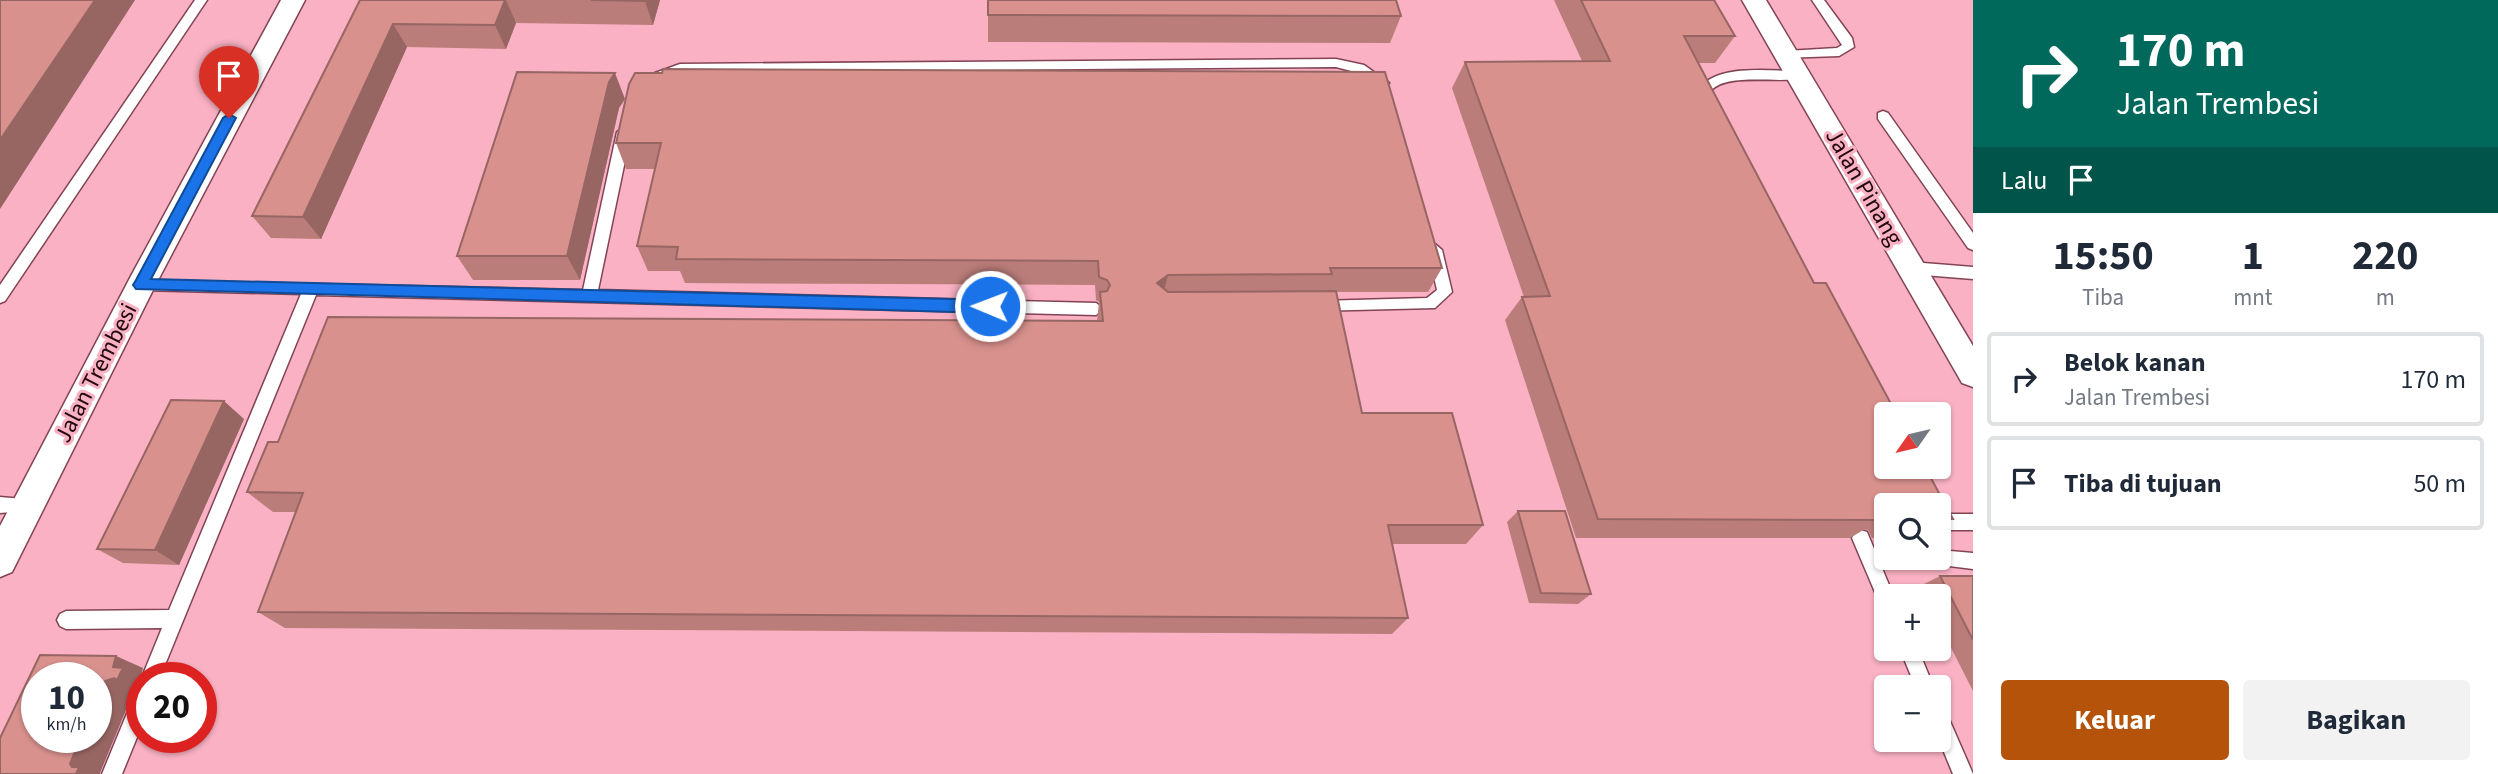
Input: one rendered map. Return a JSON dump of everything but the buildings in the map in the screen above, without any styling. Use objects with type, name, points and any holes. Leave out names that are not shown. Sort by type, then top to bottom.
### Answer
[{"type":"street","name":"Jalan Trembesi","points":[[0,561],[141,285],[293,0]]},
{"type":"street","name":"Jalan Pinang","points":[[1754,0],[1973,374]]},
{"type":"lane","points":[[0,297],[201,0]]},
{"type":"lane","points":[[1717,116],[1704,91],[1711,82],[1792,65],[1848,47],[1848,41],[1818,0]]},
{"type":"lane","points":[[645,82],[680,68],[1336,63],[1359,68],[1376,76],[1388,86],[1391,99]]},
{"type":"lane","points":[[1883,116],[1973,244]]},
{"type":"lane","points":[[589,298],[626,122]]},
{"type":"lane","points":[[1298,307],[1430,304],[1445,292],[1432,239]]},
{"type":"lane","points":[[1911,268],[1973,273]]},
{"type":"lane","points":[[141,285],[1097,309]]},
{"type":"lane","points":[[157,662],[310,290]]},
{"type":"lane","points":[[0,505],[29,505]]},
{"type":"lane","points":[[1951,522],[1973,522]]},
{"type":"lane","points":[[1861,538],[1880,584]]},
{"type":"lane","points":[[1951,559],[1973,561]]},
{"type":"lane","points":[[66,620],[175,619]]},
{"type":"lane","points":[[112,774],[126,740]]},
{"type":"lane","points":[[1951,746],[1963,774]]},
{"type":"route","points":[[229,118],[141,285],[990,306]]}]
